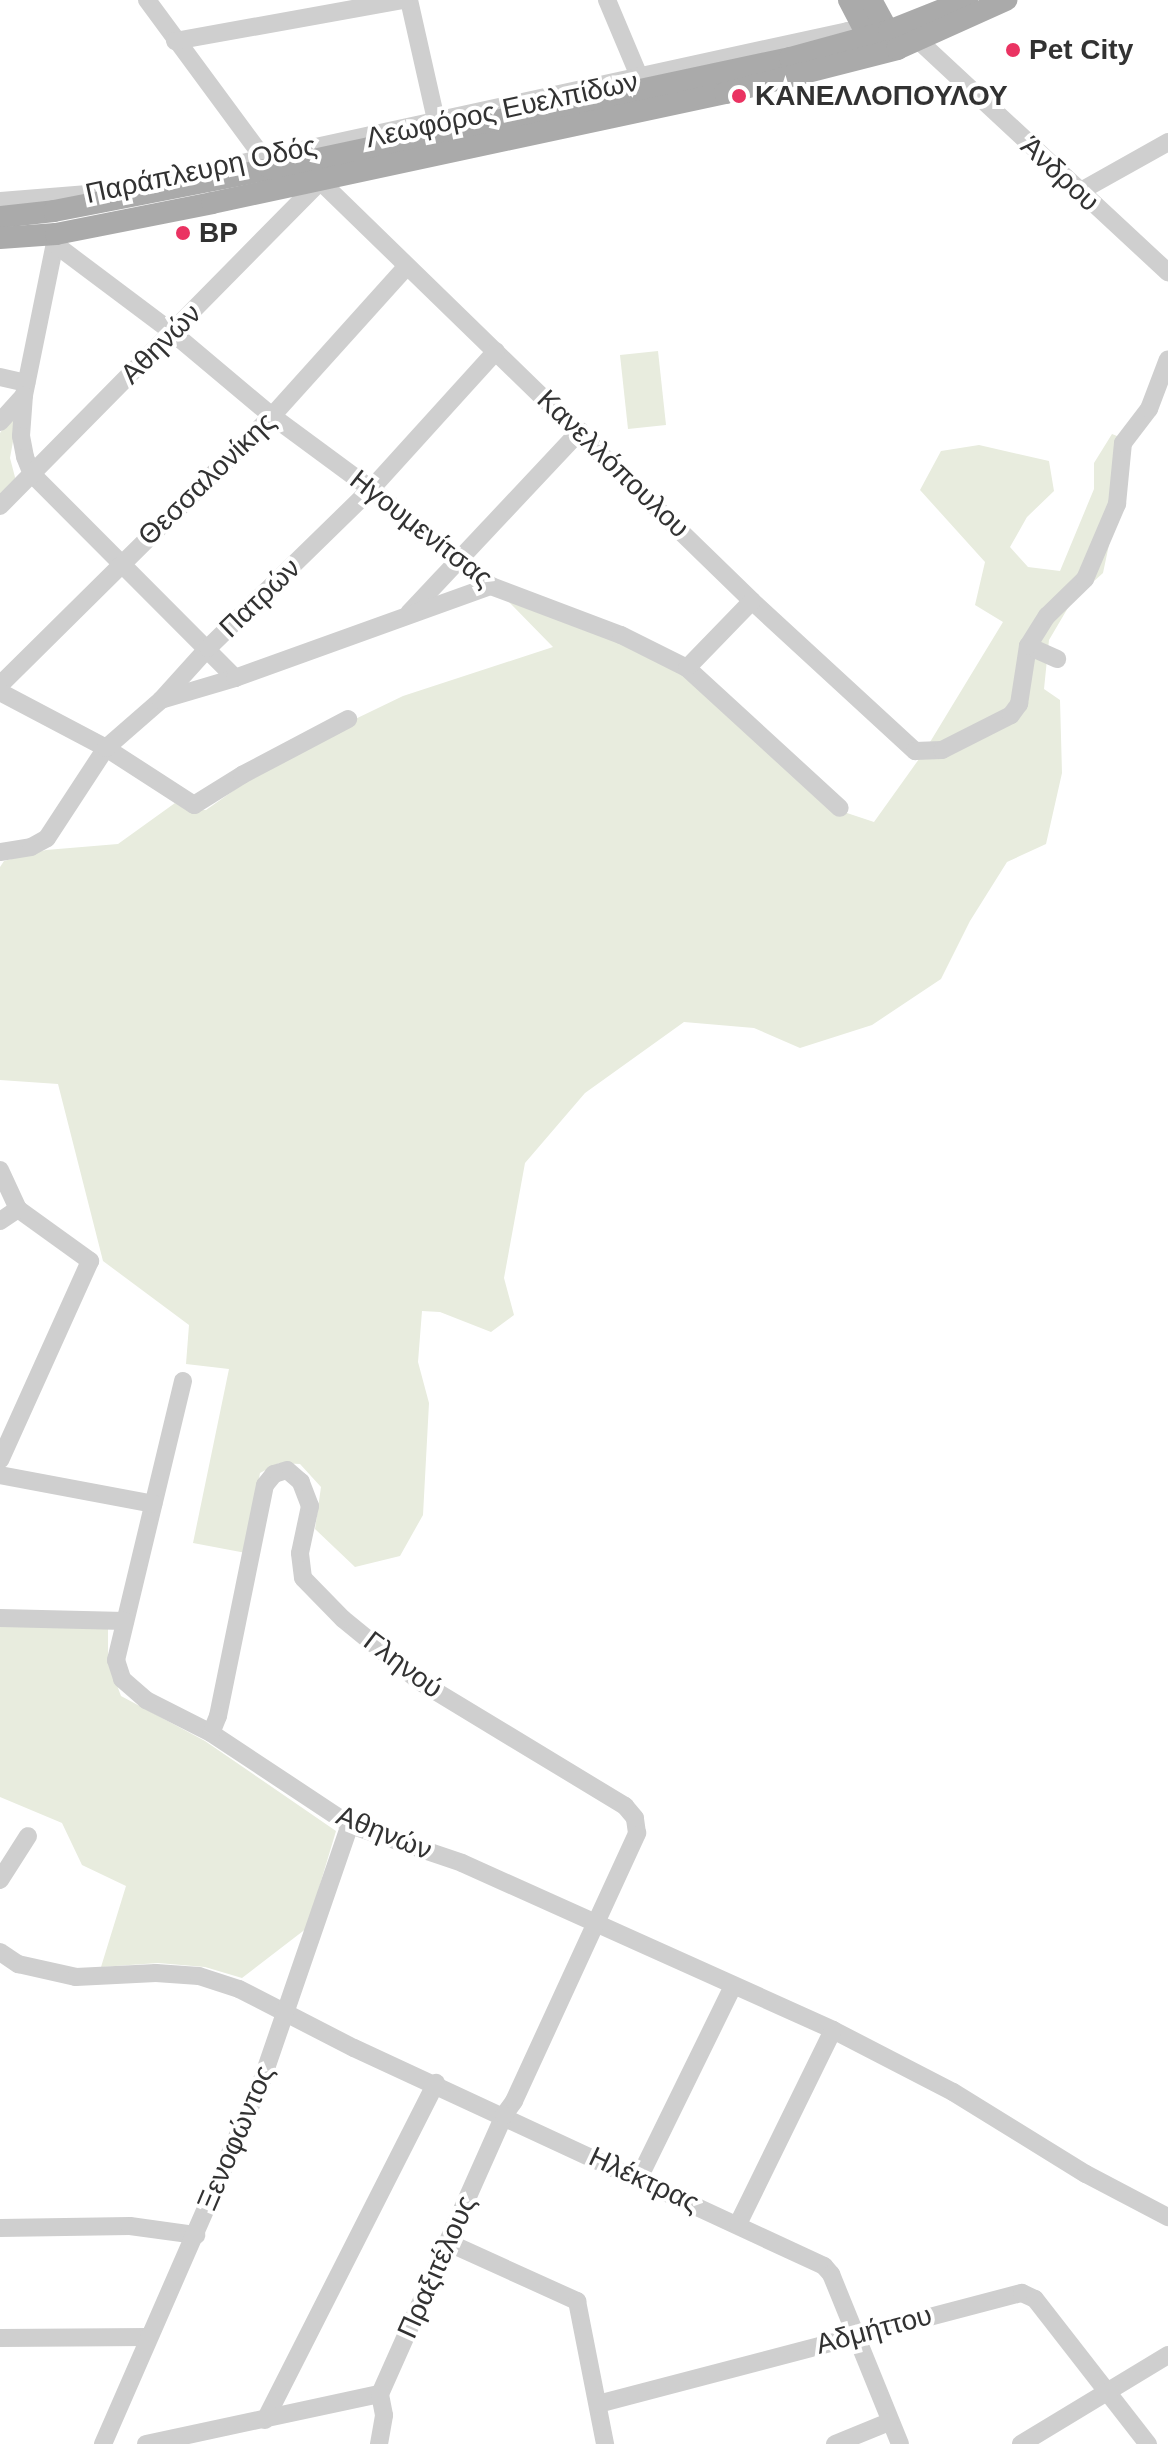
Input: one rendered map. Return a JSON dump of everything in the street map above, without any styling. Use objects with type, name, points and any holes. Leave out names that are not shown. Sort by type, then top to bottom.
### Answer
[{"type":"main road","points":[[849,0],[883,43]]},
{"type":"main road","points":[[871,0],[883,43]]},
{"type":"main road","name":"Λεωφόρος Ευελπίδων","points":[[0,238],[56,240],[725,93],[883,43],[967,0]]},
{"type":"main road","name":"Λεωφόρος Ευελπίδων","points":[[0,217],[54,211],[267,164],[790,58],[883,43],[919,41],[1006,0]]},
{"type":"street","points":[[147,0],[267,164]]},
{"type":"street","points":[[175,41],[406,0],[436,120]]},
{"type":"street","points":[[607,0],[639,76]]},
{"type":"street","name":"Παράπλευρη Οδός","points":[[0,201],[67,197],[267,164],[436,120],[848,31],[883,43]]},
{"type":"street","name":"Άνδρου","points":[[919,41],[1168,272]]},
{"type":"street","points":[[1079,192],[1168,142]]},
{"type":"street","name":"Κανελλόπουλου","points":[[320,181],[752,601],[907,746],[919,753],[942,750],[1011,715],[1019,704],[1028,646]]},
{"type":"street","name":"Αθηνών","points":[[0,506],[320,181]]},
{"type":"street","points":[[56,240],[25,389],[21,436],[32,474],[235,678]]},
{"type":"street","name":"Ηγουμενίτσας","points":[[56,240],[272,416],[371,489],[491,586],[660,651],[687,668],[840,808]]},
{"type":"street","name":"Θεσσαλονίκης","points":[[0,685],[272,416],[406,267]]},
{"type":"street","name":"Πατρών","points":[[0,852],[31,847],[47,838],[106,748],[161,700],[208,648],[371,489],[496,351]]},
{"type":"street","points":[[1057,659],[1028,646],[1041,623],[1085,579],[1117,504],[1123,443],[1149,409],[1168,359]]},
{"type":"street","points":[[0,377],[25,389]]},
{"type":"street","points":[[0,422],[25,389]]},
{"type":"street","points":[[407,615],[580,431]]},
{"type":"street","points":[[161,700],[235,678],[491,586]]},
{"type":"street","points":[[687,668],[752,601]]},
{"type":"street","points":[[0,692],[106,748],[194,805],[242,775],[348,719]]},
{"type":"street","points":[[0,1170],[18,1209],[90,1261],[0,1460]]},
{"type":"street","points":[[0,1221],[18,1209]]},
{"type":"street","name":"Αθηνών","points":[[183,1381],[116,1660],[122,1679],[146,1700],[211,1733],[350,1825],[462,1863],[833,2030],[953,2092],[1086,2174],[1168,2217]]},
{"type":"street","name":"Γληνού","points":[[211,1733],[218,1716],[265,1485],[274,1474],[287,1470],[301,1482],[310,1506],[299,1567],[303,1578],[343,1619],[419,1681],[609,1796],[635,1818]]},
{"type":"street","points":[[0,1475],[153,1504]]},
{"type":"street","points":[[0,1618],[125,1621]]},
{"type":"street","name":"Πραξιτέλους","points":[[380,2394],[504,2115],[633,1846],[635,1818]]},
{"type":"street","name":"Ξενοφώντος","points":[[103,2444],[196,2235],[286,2015],[350,1825]]},
{"type":"street","points":[[0,1880],[28,1836]]},
{"type":"street","name":"Ηλέκτρας","points":[[0,1952],[18,1964],[76,1977],[156,1973],[199,1976],[239,1989],[286,2015],[738,2224],[828,2269],[900,2444]]},
{"type":"street","points":[[639,2178],[733,1986]]},
{"type":"street","points":[[738,2224],[833,2030]]},
{"type":"street","points":[[265,2420],[436,2083]]},
{"type":"street","points":[[0,2228],[130,2226],[196,2235]]},
{"type":"street","points":[[449,2243],[577,2301],[605,2444]]},
{"type":"street","name":"Αδμήττου","points":[[598,2404],[1022,2293],[1035,2299],[1148,2444]]},
{"type":"street","points":[[0,2338],[149,2337]]},
{"type":"street","points":[[1021,2444],[1168,2355]]},
{"type":"street","points":[[146,2444],[380,2394],[384,2415],[379,2444]]},
{"type":"street","points":[[835,2444],[889,2422]]},
{"type":"shaded area","points":[[658,351],[666,425],[628,429],[620,355]]},
{"type":"shaded area","points":[[20,403],[10,458],[16,481],[0,496],[0,433]]},
{"type":"shaded area","points":[[1112,434],[1122,438],[1127,460],[1103,573],[1072,601],[1049,640],[1044,689],[1060,700],[1062,773],[1046,844],[1007,862],[970,921],[941,979],[872,1025],[800,1048],[754,1028],[684,1022],[585,1093],[525,1163],[504,1278],[514,1315],[491,1332],[440,1312],[422,1311],[418,1362],[429,1403],[423,1515],[400,1556],[355,1567],[315,1529],[321,1487],[300,1464],[279,1463],[260,1473],[246,1553],[193,1543],[229,1369],[186,1364],[189,1325],[103,1261],[58,1084],[0,1080],[0,867],[4,861],[46,850],[118,844],[175,803],[187,810],[206,810],[291,750],[403,696],[553,647],[504,597],[672,664],[835,809],[874,822],[924,752],[1003,622],[975,605],[985,562],[920,490],[941,451],[979,445],[1049,461],[1054,491],[1027,517],[1010,547],[1028,567],[1060,571],[1094,489],[1094,463]]},
{"type":"shaded area","points":[[0,1625],[108,1629],[108,1661],[121,1696],[205,1741],[336,1831],[307,1928],[242,1978],[205,1967],[158,1963],[101,1967],[126,1886],[82,1865],[62,1823],[0,1797]]},
{"type":"place","name":"Pet City","points":[[1013,50]]},
{"type":"place","name":"ΚΑΝΕΛΛΟΠΟΥΛΟΥ","points":[[739,96]]},
{"type":"place","name":"BP","points":[[183,233]]}]
